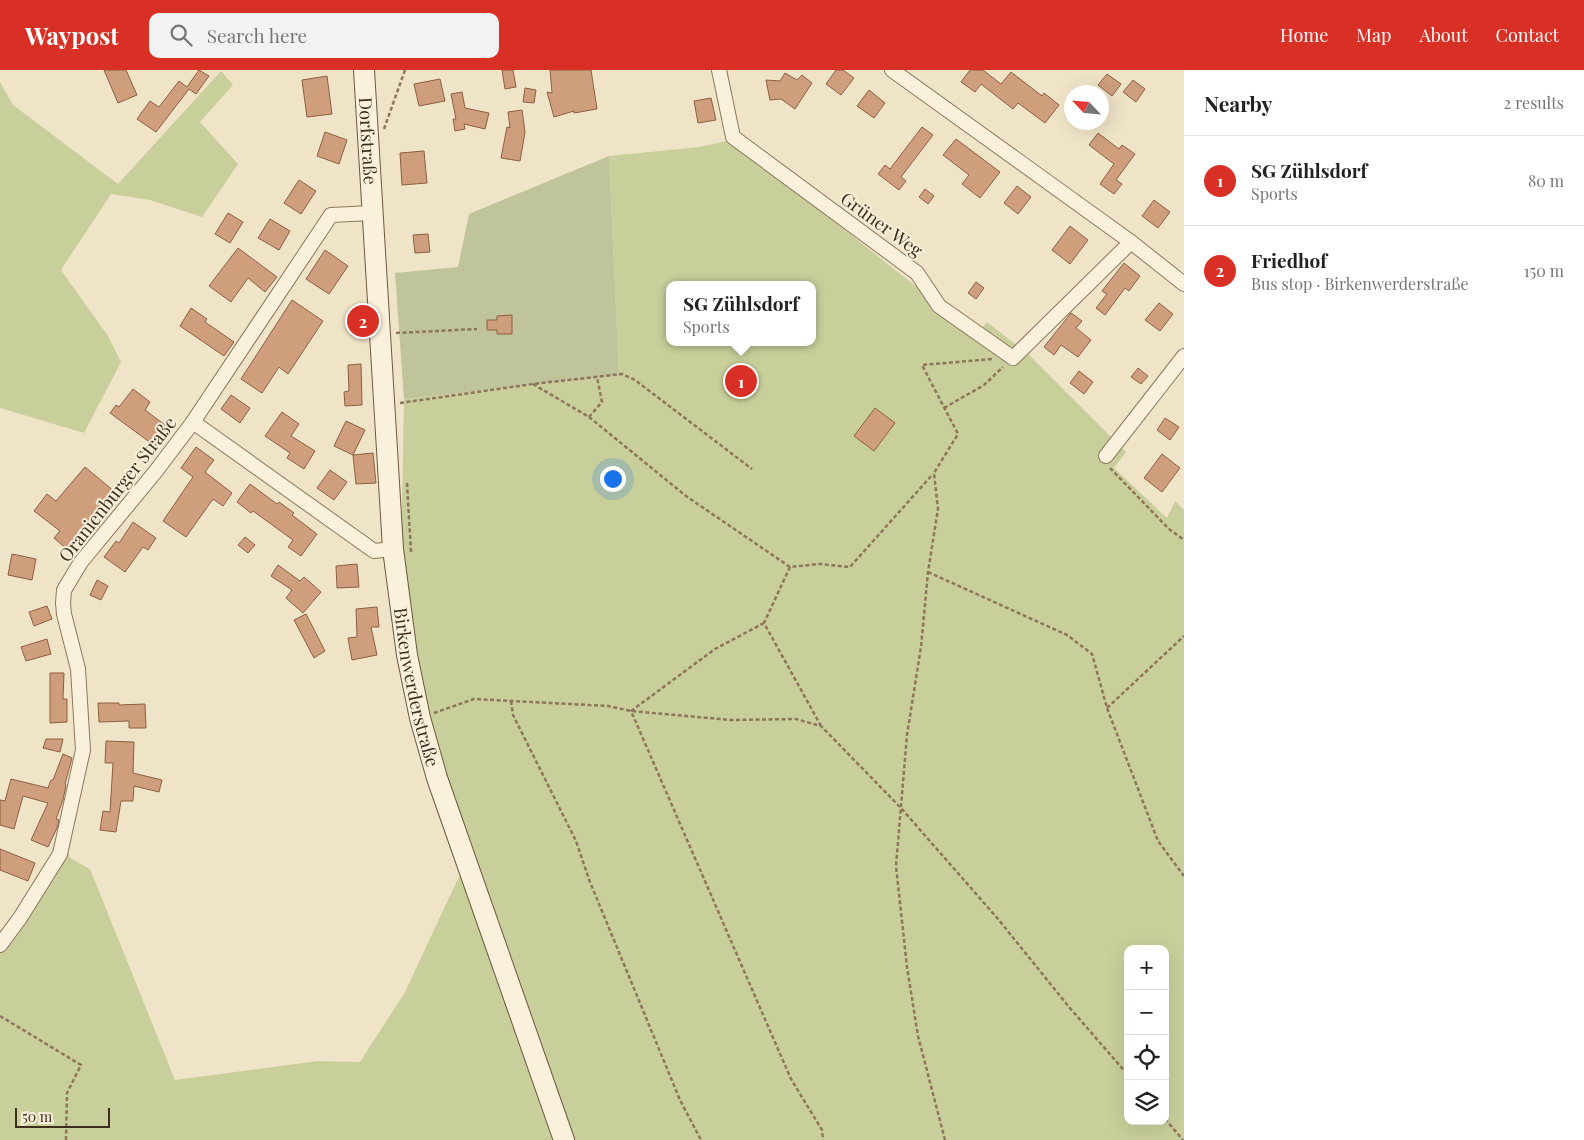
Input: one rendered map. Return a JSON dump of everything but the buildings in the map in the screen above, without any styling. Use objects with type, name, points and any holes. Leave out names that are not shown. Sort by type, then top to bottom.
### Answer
[{"type":"street","name":"Dorfstraße","points":[[364,70],[372,213]]},
{"type":"street","name":"Grüner Weg","points":[[719,70],[733,137],[917,273],[939,306],[1013,358]]},
{"type":"street","points":[[892,70],[1131,242],[1184,284]]},
{"type":"street","name":"Birkenwerderstraße","points":[[372,213],[383,405],[402,551],[407,655],[420,718],[437,778],[564,1140]]},
{"type":"street","name":"Oranienburger Straße","points":[[0,945],[20,918],[60,854],[83,750],[78,669],[64,614],[64,590],[81,562],[156,471],[193,422],[332,215],[372,213]]},
{"type":"street","points":[[1013,358],[1131,242]]},
{"type":"street","points":[[1106,456],[1184,356]]},
{"type":"street","name":"Oranienburger Straße","points":[[193,422],[374,551],[402,551]]},
{"type":"path","points":[[382,135],[405,70]]},
{"type":"path","points":[[378,334],[477,329]]},
{"type":"path","points":[[944,408],[984,385],[1013,358]]},
{"type":"path","points":[[533,384],[588,417],[686,496],[790,567],[819,564],[850,567],[934,474],[958,434],[922,365],[1013,358]]},
{"type":"path","points":[[383,405],[533,384],[622,374],[635,380],[752,469]]},
{"type":"path","points":[[588,417],[602,402],[597,377]]},
{"type":"path","points":[[1106,456],[1106,464],[1169,529],[1184,540]]},
{"type":"path","points":[[934,474],[938,509],[928,572],[921,647],[907,735],[896,866],[907,967],[918,1036],[946,1140]]},
{"type":"path","points":[[402,551],[406,478]]},
{"type":"path","points":[[631,711],[715,649],[764,623],[790,567]]},
{"type":"path","points":[[928,572],[1067,635],[1092,654],[1107,708],[1158,841],[1184,876]]},
{"type":"path","points":[[764,623],[821,726],[901,808],[998,919],[1069,1007],[1124,1070]]},
{"type":"path","points":[[1107,708],[1184,636]]},
{"type":"path","points":[[420,718],[474,699],[608,706],[631,711],[731,720],[796,719],[821,726]]},
{"type":"path","points":[[511,701],[513,715],[576,841],[590,882],[680,1100],[701,1140]]},
{"type":"path","points":[[631,711],[790,1079],[822,1130],[823,1140]]},
{"type":"path","points":[[0,1016],[81,1064],[67,1093],[66,1140]]},
{"type":"path","points":[[1169,1124],[1183,1140]]},
{"type":"green space","points":[[221,71],[233,85],[200,122],[238,164],[202,217],[150,200],[111,194],[61,270],[108,336],[121,362],[84,433],[0,408],[0,82],[13,105],[118,184]]},
{"type":"green space","points":[[731,140],[913,284],[980,330],[987,322],[1028,354],[1126,452],[1114,468],[1167,518],[1175,501],[1184,510],[1184,1140],[0,1140],[0,939],[66,843],[70,858],[90,869],[175,1080],[318,1061],[360,1062],[405,992],[470,853],[425,713],[401,562],[404,399],[619,376],[609,156],[699,147]]},
{"type":"green space","points":[[609,156],[619,376],[404,399],[395,273],[458,267],[469,214]]},
{"type":"place","name":"Friedhof","points":[[363,321]]},
{"type":"place","name":"SG Zühlsdorf","points":[[741,381]]}]
